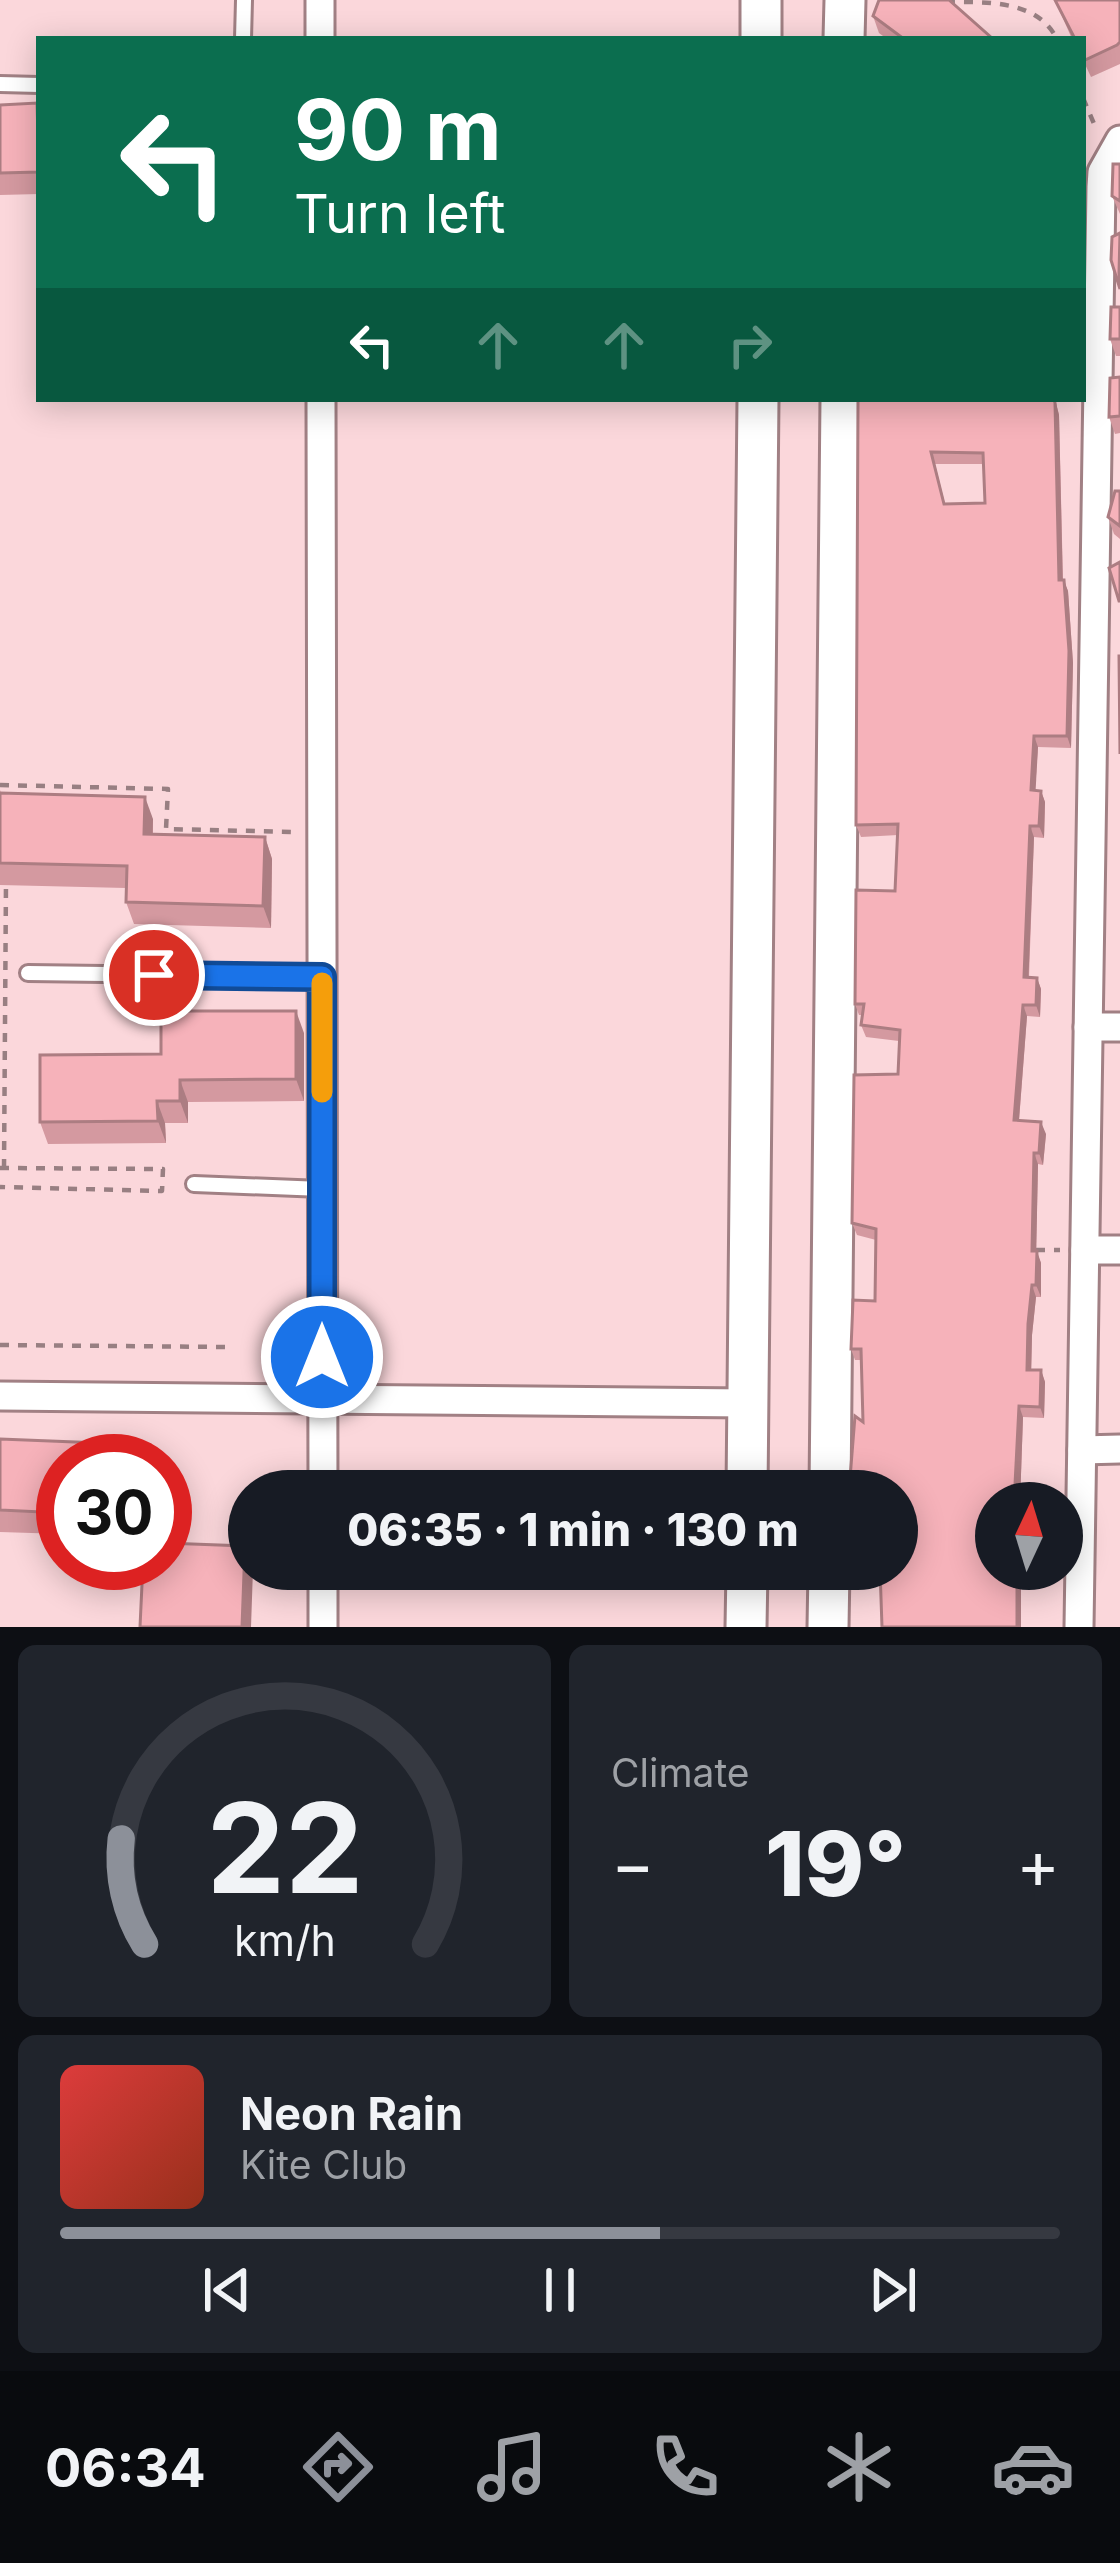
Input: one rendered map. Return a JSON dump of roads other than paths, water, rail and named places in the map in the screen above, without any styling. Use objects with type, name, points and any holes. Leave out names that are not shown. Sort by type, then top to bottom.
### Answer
[{"type":"street","points":[[320,0],[320,36]]},
{"type":"street","points":[[761,0],[761,36]]},
{"type":"street","points":[[844,36],[845,0]]},
{"type":"street","points":[[1079,1627],[1088,1027],[1106,816],[1101,187],[1102,172],[1120,140]]},
{"type":"street","points":[[321,402],[322,1470]]},
{"type":"street","points":[[747,1470],[758,402]]},
{"type":"street","points":[[830,1470],[841,402]]},
{"type":"street","points":[[1088,1027],[1120,1027]]},
{"type":"street","points":[[1085,1250],[1120,1250]]},
{"type":"street","points":[[0,1396],[748,1403]]},
{"type":"street","points":[[1082,1450],[1120,1449]]},
{"type":"street","points":[[323,1590],[323,1627]]},
{"type":"street","points":[[746,1627],[747,1590]]},
{"type":"street","points":[[828,1627],[829,1590]]},
{"type":"lane","points":[[243,36],[244,0]]},
{"type":"lane","points":[[0,83],[36,85]]},
{"type":"lane","points":[[28,973],[322,977]]},
{"type":"lane","points":[[194,1184],[322,1189]]}]
